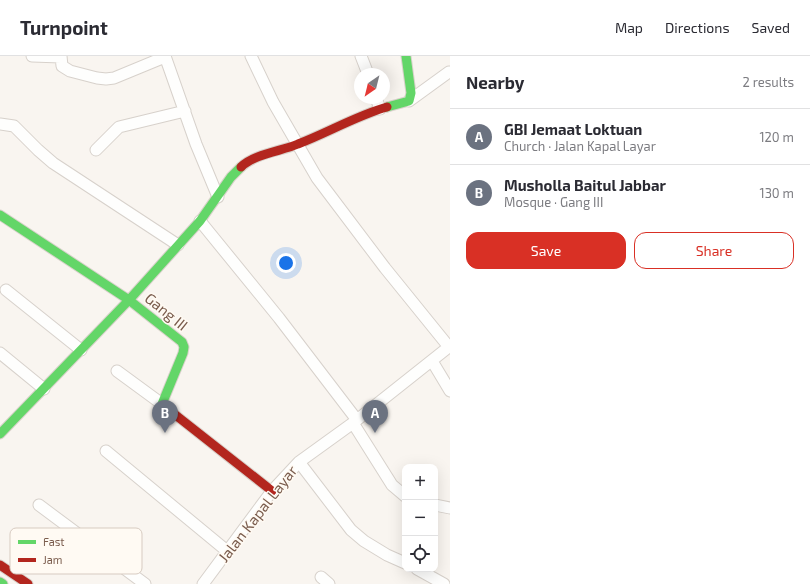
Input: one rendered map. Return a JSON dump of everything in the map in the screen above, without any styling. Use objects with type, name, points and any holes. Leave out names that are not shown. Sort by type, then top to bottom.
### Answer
[{"type":"street","points":[[32,56],[61,57],[61,63],[65,68],[86,75],[106,79],[114,78],[165,57],[196,144],[218,197]]},
{"type":"street","points":[[251,56],[253,63],[297,145],[317,178],[385,268],[450,347]]},
{"type":"street","points":[[362,56],[366,68]]},
{"type":"street","points":[[406,56],[411,93],[409,101]]},
{"type":"street","points":[[0,434],[129,300],[200,221],[231,177],[245,163],[297,145],[380,109],[409,101],[449,72]]},
{"type":"street","points":[[378,104],[380,109]]},
{"type":"street","points":[[96,150],[119,127],[185,111]]},
{"type":"street","points":[[0,124],[14,126],[53,163],[178,245]]},
{"type":"street","name":"Gang III","points":[[0,215],[129,300],[182,342],[184,347],[183,353],[162,404]]},
{"type":"street","points":[[200,221],[279,318],[355,422],[392,485],[402,493]]},
{"type":"street","points":[[6,290],[81,350]]},
{"type":"street","name":"Jalan Kapal Layar","points":[[203,584],[272,491],[298,462],[355,422],[450,347]]},
{"type":"street","points":[[0,353],[44,389]]},
{"type":"street","points":[[432,361],[450,391]]},
{"type":"street","points":[[117,371],[162,404],[272,491]]},
{"type":"street","points":[[106,451],[227,552]]},
{"type":"street","points":[[298,462],[351,530],[364,541],[387,555],[402,562]]},
{"type":"street","points":[[39,505],[70,528]]},
{"type":"street","points":[[438,506],[450,508]]},
{"type":"street","points":[[0,564],[10,571]]},
{"type":"street","points":[[422,572],[444,584]]},
{"type":"street","points":[[14,574],[28,584]]},
{"type":"street","points":[[132,574],[145,584]]},
{"type":"traffic: fast","points":[[387,107],[409,101],[411,93],[406,56]]},
{"type":"traffic: fast","points":[[0,434],[129,300],[200,221],[231,177],[241,167]]},
{"type":"traffic: fast","points":[[0,215],[129,300],[182,342],[184,347],[183,353],[162,404],[173,413]]},
{"type":"traffic: jam","points":[[241,167],[253,159],[309,140],[376,110],[387,107]]},
{"type":"traffic: jam","points":[[173,413],[272,491]]},
{"type":"traffic: jam","points":[[0,565],[10,572]]},
{"type":"traffic: jam","points":[[13,574],[28,584]]},
{"type":"place","name":"Musholla Baitul Jabbar","points":[[165,433]]},
{"type":"place","name":"GBI Jemaat Loktuan","points":[[375,433]]}]
